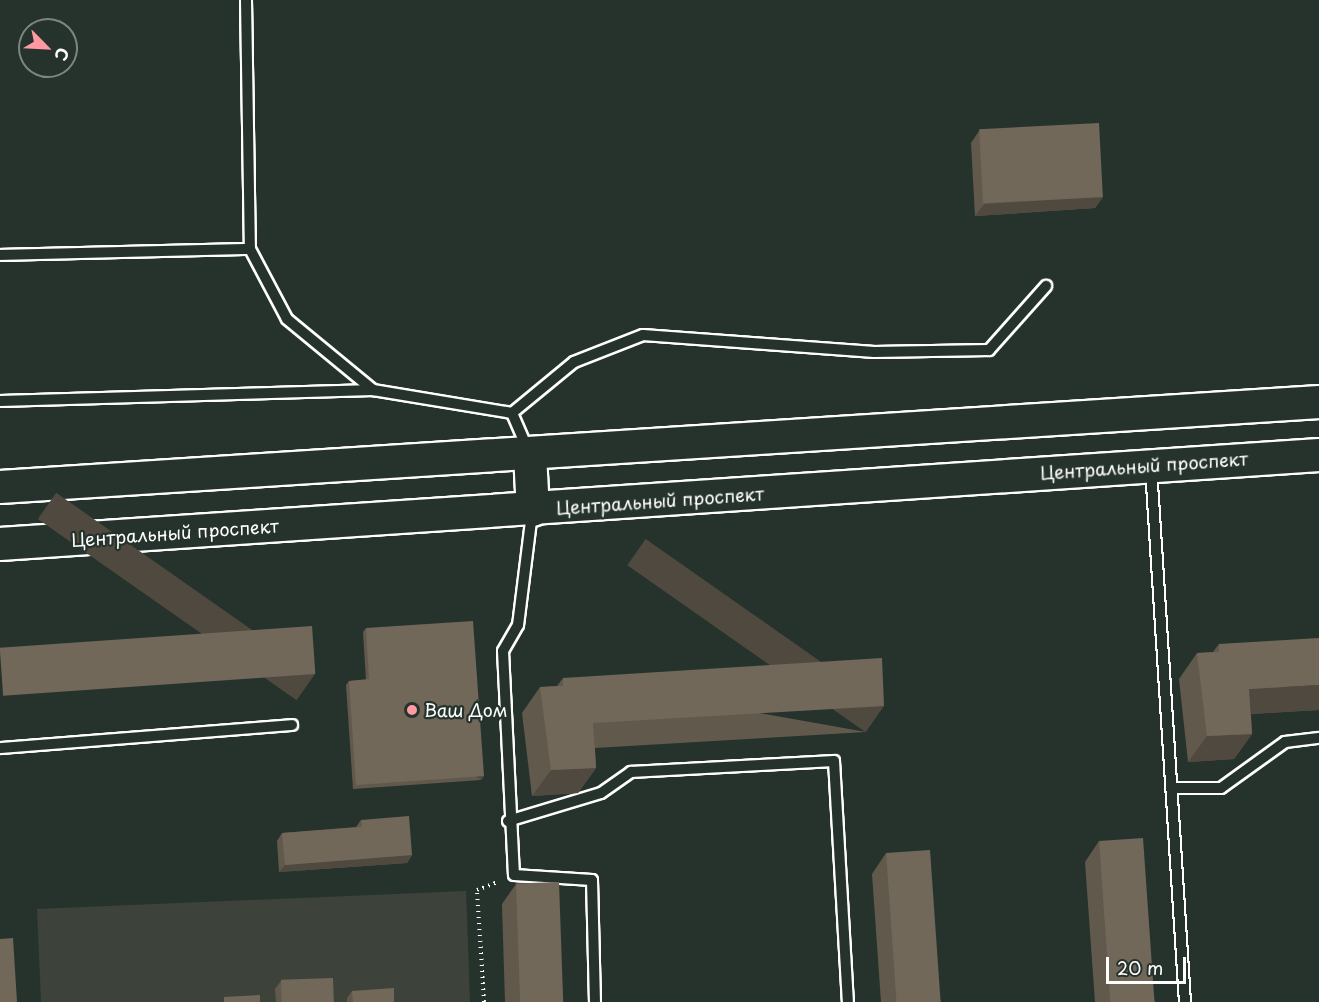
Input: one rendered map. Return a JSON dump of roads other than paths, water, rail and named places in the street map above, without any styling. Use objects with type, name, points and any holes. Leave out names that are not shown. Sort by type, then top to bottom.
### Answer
[{"type":"main road","points":[[0,487],[530,455],[1319,402]]},
{"type":"main road","points":[[530,455],[533,510]]},
{"type":"main road","name":"Центральный проспект","points":[[0,544],[533,510],[1319,455]]},
{"type":"lane","points":[[246,0],[250,249],[286,319],[373,390]]},
{"type":"lane","points":[[0,255],[250,249]]},
{"type":"lane","points":[[0,401],[373,390],[512,412],[574,362],[643,335],[874,352],[989,350],[1046,286]]},
{"type":"lane","points":[[512,412],[530,455]]},
{"type":"lane","points":[[1151,465],[1174,788],[1185,1002]]},
{"type":"lane","points":[[533,510],[518,624],[503,651],[508,820],[514,875],[592,880],[595,1002]]},
{"type":"lane","points":[[0,748],[292,725]]},
{"type":"lane","points":[[1174,788],[1221,788],[1285,742],[1319,738]]},
{"type":"lane","points":[[508,820],[601,793],[631,772],[834,760],[848,1002]]},
{"type":"lane","points":[[499,798],[508,820]]},
{"type":"place","name":"Ваш Дом","points":[[412,710]]}]
